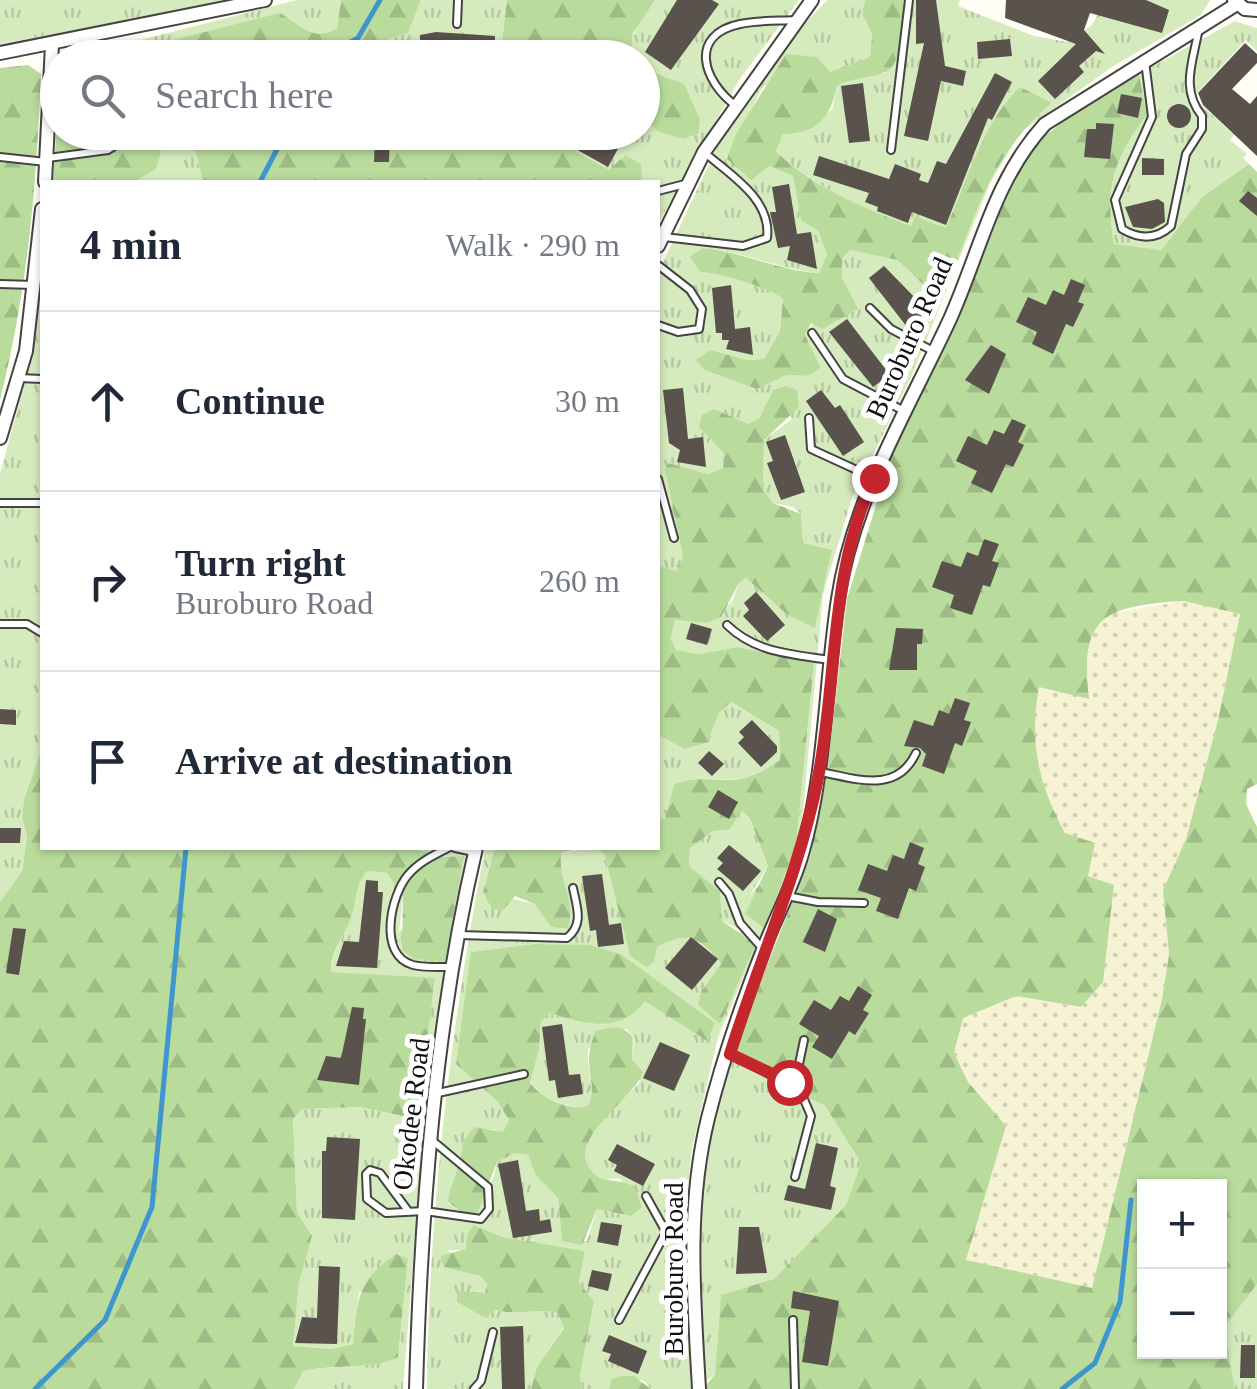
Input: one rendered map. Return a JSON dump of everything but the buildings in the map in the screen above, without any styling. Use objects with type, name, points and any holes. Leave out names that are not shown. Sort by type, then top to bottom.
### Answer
[{"type":"street","points":[[76,40],[265,0]]},
{"type":"street","points":[[660,241],[704,152],[812,0]]},
{"type":"street","points":[[1236,2],[1257,10]]},
{"type":"street","name":"Buroburo Road","points":[[698,1389],[694,1235],[700,1152],[763,949],[802,856],[820,772],[838,596],[874,478],[934,352],[997,192],[1020,151],[1045,124],[1198,30],[1236,2]]},
{"type":"street","points":[[0,53],[40,47]]},
{"type":"street","points":[[45,180],[47,150]]},
{"type":"street","points":[[0,438],[5,405],[18,378],[36,285],[40,234]]},
{"type":"street","name":"Okodee Road","points":[[416,1389],[432,1140],[454,967],[476,850]]},
{"type":"lane","points":[[457,24],[458,0]]},
{"type":"lane","points":[[891,150],[909,0]]},
{"type":"lane","points":[[736,106],[709,80],[704,59],[709,45],[738,24],[796,20]]},
{"type":"lane","points":[[1145,60],[1152,117],[1115,200],[1122,229],[1135,237],[1163,233],[1171,226],[1186,154],[1202,129],[1202,116],[1192,103],[1188,86],[1198,30]]},
{"type":"lane","points":[[0,157],[46,160],[108,150]]},
{"type":"lane","points":[[660,241],[743,246],[767,238],[765,211],[745,186],[704,152]]},
{"type":"lane","points":[[660,190],[687,184]]},
{"type":"lane","points":[[660,267],[690,290],[702,309],[699,328],[690,332],[660,326]]},
{"type":"lane","points":[[0,284],[36,285]]},
{"type":"lane","points":[[870,308],[891,329],[934,352]]},
{"type":"lane","points":[[812,332],[844,379],[905,412]]},
{"type":"lane","points":[[18,378],[40,379]]},
{"type":"lane","points":[[809,418],[811,449],[874,478]]},
{"type":"lane","points":[[660,486],[674,538]]},
{"type":"lane","points":[[0,503],[40,503]]},
{"type":"lane","points":[[0,624],[27,624],[40,632]]},
{"type":"lane","points":[[727,625],[744,642],[831,660]]},
{"type":"lane","points":[[820,772],[869,781],[894,780],[908,771],[916,753]]},
{"type":"lane","points":[[445,850],[407,876],[396,900],[391,938],[396,952],[413,965],[454,967]]},
{"type":"lane","points":[[718,882],[729,894],[740,923],[763,949]]},
{"type":"lane","points":[[460,935],[567,938],[576,930],[579,919],[574,888]]},
{"type":"lane","points":[[785,896],[818,902],[864,903]]},
{"type":"lane","points":[[795,1177],[811,1116],[800,1090],[798,1064],[804,1040]]},
{"type":"lane","points":[[730,1054],[800,1090]]},
{"type":"lane","points":[[438,1093],[524,1074]]},
{"type":"lane","points":[[409,1212],[380,1173],[370,1170],[366,1174],[368,1200],[386,1213],[409,1212],[425,1211],[481,1219],[492,1202],[488,1187],[432,1140]]},
{"type":"lane","points":[[646,1196],[666,1232]]},
{"type":"lane","points":[[666,1232],[694,1235]]},
{"type":"lane","points":[[619,1320],[666,1232]]},
{"type":"lane","points":[[793,1320],[795,1389]]},
{"type":"lane","points":[[474,1389],[482,1381],[492,1332]]},
{"type":"shaded area","points":[[1184,601],[1240,614],[1218,720],[1186,839],[1163,890],[1169,955],[1162,999],[1092,1288],[966,1261],[1006,1126],[968,1082],[953,1053],[963,1017],[1016,996],[1080,1007],[1088,876],[1045,796],[1034,758],[1032,726],[1039,687],[1085,663],[1090,630],[1105,614]]},
{"type":"green space","points":[[0,0],[234,0],[0,44]]},
{"type":"green space","points":[[297,0],[341,0],[337,28],[321,34],[280,13],[192,40],[140,40]]},
{"type":"green space","points":[[341,0],[421,0],[408,33],[388,40],[173,40],[280,13],[314,33],[337,28]]},
{"type":"green space","points":[[421,0],[507,0],[502,40],[388,40],[408,33]]},
{"type":"green space","points":[[507,0],[655,0],[632,40],[502,40]]},
{"type":"green space","points":[[655,0],[799,0],[739,80],[660,220],[660,180],[638,180],[641,164],[624,155],[609,171],[572,150],[660,150],[660,132],[683,139],[700,119],[684,85],[660,76],[660,40],[632,40]]},
{"type":"green space","points":[[827,0],[865,0],[862,14],[872,34],[870,57],[848,68],[763,86],[727,159],[769,166],[793,176],[801,219],[818,231],[827,254],[819,273],[703,248],[700,272],[743,281],[783,299],[780,331],[764,359],[747,360],[711,350],[732,378],[757,389],[787,375],[808,376],[821,368],[805,335],[842,278],[842,259],[850,250],[897,260],[941,301],[984,194],[997,170],[1015,142],[990,183],[912,375],[852,498],[823,594],[800,844],[718,1037],[692,1148],[683,1235],[691,1389],[651,1389],[644,1381],[622,1376],[609,1389],[582,1389],[580,1375],[594,1303],[579,1282],[585,1251],[503,1237],[475,1225],[466,1250],[448,1250],[487,1284],[485,1293],[458,1292],[457,1302],[485,1318],[496,1310],[558,1313],[564,1327],[537,1367],[531,1389],[427,1389],[432,1253],[444,1117],[485,850],[494,850],[483,892],[536,904],[551,927],[567,929],[570,909],[559,876],[561,853],[604,853],[630,956],[654,962],[656,947],[667,942],[685,938],[700,943],[721,965],[741,930],[722,921],[720,891],[689,866],[690,848],[741,810],[750,820],[768,866],[750,895],[796,846],[814,664],[738,647],[698,654],[675,650],[671,639],[675,620],[706,623],[732,602],[739,583],[746,578],[785,613],[815,627],[829,566],[803,544],[801,514],[793,507],[773,503],[763,489],[764,440],[792,419],[773,390],[759,420],[740,433],[730,446],[723,468],[708,474],[670,463],[683,556],[677,572],[660,567],[660,269],[719,143],[774,57]],"holes":[[[534,944],[577,945],[715,1023],[707,1041],[700,1032],[644,1000],[635,1011],[613,1022],[588,1023],[549,1013],[541,1022],[539,1050],[530,1081],[548,1098],[565,1105],[589,1105],[592,1091],[588,1049],[626,1029],[634,1037],[632,1060],[640,1082],[598,1127],[585,1155],[588,1167],[600,1178],[621,1179],[631,1216],[597,1209],[587,1241],[562,1241],[558,1198],[536,1176],[528,1155],[515,1153],[497,1162],[493,1179],[482,1191],[482,1202],[461,1212],[448,1203],[453,1180],[467,1154],[490,1129],[503,1132],[509,1120],[497,1101],[456,1064],[472,952]],[[721,965],[698,1005],[701,992]]]},
{"type":"green space","points":[[865,0],[905,0],[895,61],[883,73],[837,86],[820,122],[805,131],[783,134],[776,151],[822,186],[911,226],[915,216],[946,228],[976,154],[1006,102],[1020,87],[1052,103],[1011,146],[997,169],[941,301],[897,260],[850,250],[842,259],[842,278],[858,309],[822,329],[811,323],[805,335],[821,368],[808,376],[787,375],[757,389],[705,370],[696,360],[711,350],[747,360],[764,359],[780,331],[783,299],[743,281],[700,272],[690,257],[703,248],[819,273],[827,254],[818,231],[801,220],[793,176],[769,166],[751,180],[727,159],[736,134],[786,54],[817,57],[830,72],[870,57],[872,34],[862,14]]},
{"type":"green space","points":[[905,0],[960,0],[958,6],[1034,36],[1069,42],[1092,25],[1105,0],[1210,0],[1201,15],[1112,67],[1026,128],[1052,103],[1020,88],[1006,102],[985,136],[946,229],[915,216],[911,226],[857,204],[805,175],[776,151],[783,134],[832,110],[837,86],[853,77],[885,73]]},
{"type":"green space","points":[[1235,21],[1257,28],[1257,51],[1246,40],[1193,97],[1234,135],[1230,140],[1247,154],[1243,158],[1249,164],[1202,197],[1161,250],[1114,245],[1110,208],[1114,176],[1126,147],[1147,115],[1139,74]]},
{"type":"green space","points":[[28,65],[40,73],[40,90],[24,278],[0,400],[0,68]]},
{"type":"green space","points":[[1139,74],[1147,115],[1126,147],[1114,176],[1110,207],[1114,244],[1161,250],[1202,197],[1249,164],[1257,172],[1257,784],[1247,789],[1246,804],[1257,827],[1257,1284],[1227,1324],[1227,1179],[1137,1179],[1137,1359],[1227,1359],[1227,1345],[1235,1389],[703,1389],[715,1374],[721,1295],[774,1279],[846,1205],[861,1163],[825,1106],[730,1059],[810,857],[827,775],[847,599],[891,457],[962,308],[1006,194],[1033,145],[1085,105]],"holes":[[[1184,601],[1240,614],[1218,720],[1186,839],[1163,890],[1169,955],[1162,999],[1092,1288],[966,1260],[1006,1126],[968,1082],[954,1053],[963,1018],[1016,996],[1081,1007],[1103,982],[1114,885],[1088,876],[1095,843],[1065,833],[1048,797],[1036,745],[1039,687],[1089,699],[1087,671],[1094,632],[1103,620],[1117,612]]]},
{"type":"green space","points":[[660,75],[684,84],[700,119],[698,133],[683,139],[660,132]]},
{"type":"green space","points":[[55,150],[161,152],[156,169],[137,180],[53,180]]},
{"type":"green space","points":[[138,150],[194,150],[203,180],[137,180]]},
{"type":"green space","points":[[194,150],[573,150],[609,170],[625,155],[641,164],[642,178],[203,180]]},
{"type":"green space","points":[[40,297],[40,754],[24,799],[22,818],[27,837],[22,871],[0,902],[0,474],[32,356]]},
{"type":"green space","points":[[786,386],[797,390],[799,407],[764,440],[763,489],[773,503],[801,514],[803,543],[832,550],[815,628],[785,613],[746,578],[739,583],[721,617],[706,623],[675,620],[671,639],[676,650],[698,654],[738,647],[814,663],[796,846],[764,928],[745,914],[768,866],[750,819],[741,810],[730,829],[713,831],[690,848],[689,866],[720,891],[722,921],[756,944],[720,1024],[698,1005],[701,992],[721,964],[707,948],[686,938],[657,947],[654,962],[647,967],[630,956],[604,853],[597,850],[660,850],[660,820],[665,819],[674,784],[748,777],[780,760],[779,731],[731,702],[719,713],[707,743],[684,749],[660,736],[660,567],[677,571],[683,556],[665,469],[669,463],[708,474],[723,468],[724,453],[699,427],[702,415],[714,409],[748,424],[759,419],[773,390]]},
{"type":"green space","points":[[730,702],[779,731],[780,760],[735,779],[674,784],[665,820],[660,820],[660,736],[684,749],[707,743],[719,713]]},
{"type":"green space","points":[[40,754],[40,850],[419,850],[442,857],[464,856],[445,962],[414,959],[402,950],[403,897],[387,873],[367,871],[332,964],[331,972],[435,978],[418,1119],[359,1107],[302,1109],[293,1119],[297,1212],[312,1236],[299,1283],[293,1346],[331,1349],[353,1344],[361,1292],[373,1273],[396,1254],[408,1259],[398,1357],[378,1364],[303,1371],[294,1389],[0,1389],[0,902],[22,871],[27,837],[22,818],[24,799]]},
{"type":"green space","points":[[419,850],[470,850],[427,1086],[403,1389],[294,1389],[302,1371],[379,1363],[398,1357],[408,1260],[359,1293],[353,1344],[331,1349],[293,1346],[299,1283],[312,1236],[297,1212],[293,1119],[301,1109],[359,1107],[417,1119],[435,979],[331,972],[367,871],[387,873],[403,897],[399,932],[463,856],[442,857]]},
{"type":"green space","points":[[494,850],[572,850],[561,853],[570,909],[568,929],[551,927],[535,904],[515,896],[503,910],[492,909],[483,892]]},
{"type":"green space","points":[[534,944],[590,945],[622,955],[715,1023],[707,1041],[645,1001],[625,1018],[613,1022],[588,1023],[550,1013],[541,1022],[539,1050],[530,1082],[556,1102],[573,1107],[589,1105],[589,1054],[596,1031],[616,1028],[629,1033],[633,1037],[632,1060],[643,1072],[601,1123],[586,1151],[587,1164],[598,1177],[634,1186],[642,1207],[631,1216],[597,1209],[582,1245],[562,1241],[558,1198],[536,1176],[528,1155],[515,1153],[497,1162],[477,1214],[461,1212],[448,1202],[463,1141],[475,1127],[503,1132],[509,1120],[497,1101],[456,1064],[471,952]]},
{"type":"green space","points":[[730,1059],[825,1106],[861,1163],[846,1205],[774,1279],[721,1296],[715,1374],[703,1384],[701,1201],[706,1153]]},
{"type":"green space","points":[[474,1225],[503,1237],[585,1251],[579,1282],[594,1302],[580,1375],[582,1389],[531,1389],[537,1367],[564,1328],[558,1313],[496,1310],[485,1318],[457,1302],[457,1291],[485,1293],[487,1284],[480,1276],[444,1267],[440,1256],[466,1249],[467,1235]]},
{"type":"green space","points":[[1257,1284],[1257,1389],[1235,1389],[1227,1324]]},
{"type":"green space","points":[[634,1376],[651,1389],[609,1389],[612,1379]]},
{"type":"waterway","points":[[354,40],[380,0]]},
{"type":"waterway","points":[[261,180],[277,150]]},
{"type":"waterway","points":[[35,1389],[105,1320],[152,1207],[186,850]]},
{"type":"waterway","points":[[1062,1389],[1095,1363],[1120,1302],[1131,1200]]},
{"type":"route","points":[[789,1082],[730,1054],[763,949],[802,856],[820,772],[838,596],[864,499],[874,478]]}]
